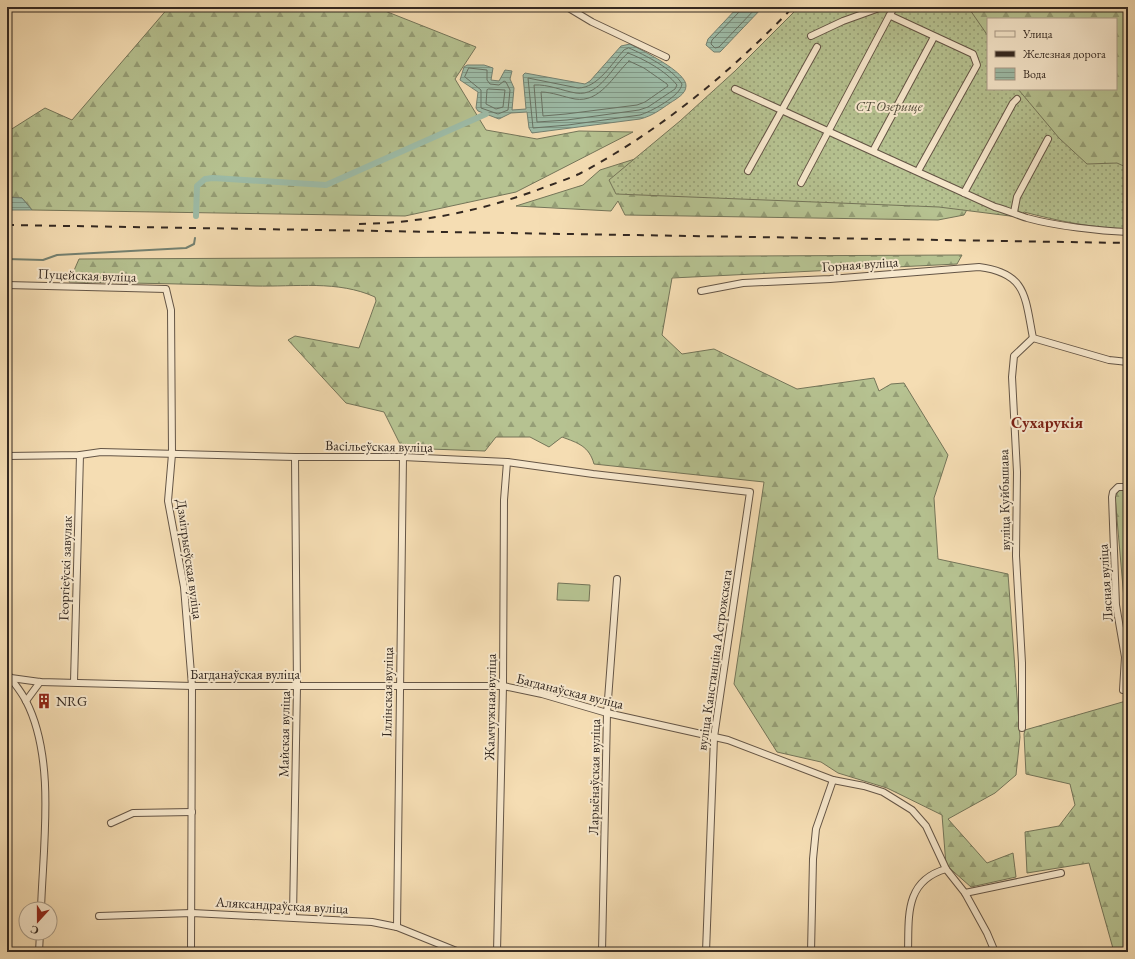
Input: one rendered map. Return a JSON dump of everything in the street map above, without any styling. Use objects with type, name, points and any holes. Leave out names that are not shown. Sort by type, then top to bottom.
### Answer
[{"type":"street","points":[[567,7],[592,22],[666,57]]},
{"type":"street","points":[[811,36],[843,21],[882,7]]},
{"type":"street","points":[[801,183],[828,130],[891,16],[894,7]]},
{"type":"street","points":[[891,16],[973,54],[977,65],[918,171]]},
{"type":"street","points":[[872,150],[934,37]]},
{"type":"street","points":[[748,171],[817,47]]},
{"type":"street","points":[[735,89],[782,109],[995,207],[1017,213],[1027,218],[1106,232],[1128,232]]},
{"type":"street","points":[[964,193],[1013,103],[1018,99]]},
{"type":"street","points":[[1017,213],[1017,196],[1048,139]]},
{"type":"street","name":"Горная вуліца","points":[[701,291],[743,283],[830,279],[979,267],[999,270],[1018,282],[1027,307],[1033,338]]},
{"type":"street","name":"Пуцейская вуліца","points":[[7,285],[166,289]]},
{"type":"street","name":"Дзмітрыеўская вуліца","points":[[166,289],[171,310],[172,454],[168,501],[184,587],[192,686],[191,952]]},
{"type":"street","points":[[1033,338],[1109,360],[1128,362]]},
{"type":"street","name":"вуліца Куйбышава","points":[[1022,728],[1022,663],[1016,556],[1017,472],[1012,377],[1014,356],[1033,338]]},
{"type":"street","name":"Васільеўская вуліца","points":[[7,456],[80,455],[101,452],[295,457],[404,457],[507,462],[592,474],[750,492]]},
{"type":"street","name":"Георгіеўскі завулак","points":[[74,682],[80,455]]},
{"type":"street","name":"Майская вуліца","points":[[293,916],[297,686],[295,457]]},
{"type":"street","name":"Іллінская вуліца","points":[[397,927],[399,687],[404,457]]},
{"type":"street","name":"Жамчужная вуліца","points":[[497,952],[503,686],[504,500],[507,462]]},
{"type":"street","name":"Лясная вуліца","points":[[1123,690],[1125,657],[1116,605],[1112,497],[1113,492],[1118,487],[1128,487]]},
{"type":"street","name":"вуліца Канстанціна Астрожскага","points":[[706,952],[714,737],[750,492]]},
{"type":"street","name":"Ларыёнаўская вуліца","points":[[602,952],[607,714],[617,579]]},
{"type":"street","points":[[9,675],[26,701],[37,736],[46,794],[41,901]]},
{"type":"street","name":"Багданаўская вуліца","points":[[9,675],[40,682],[192,686],[503,686],[535,692],[607,714],[728,740],[833,780],[864,786],[883,792],[912,810],[926,826],[946,869],[965,893],[987,933],[995,952]]},
{"type":"street","points":[[26,701],[40,682]]},
{"type":"street","points":[[811,952],[813,859],[816,829],[833,780]]},
{"type":"street","points":[[111,823],[133,813],[192,812]]},
{"type":"street","points":[[908,952],[911,900],[927,878],[935,872],[946,869]]},
{"type":"street","points":[[965,893],[1061,873]]},
{"type":"street","name":"Аляксандраўская вуліца","points":[[100,916],[192,913],[293,916],[372,922],[397,927],[459,952]]},
{"type":"street","points":[[39,952],[40,941]]},
{"type":"green space","points":[[169,7],[375,7],[476,47],[455,79],[486,130],[537,139],[579,131],[633,132],[516,192],[405,216],[32,210],[22,198],[7,197],[7,132],[45,108],[72,120]]},
{"type":"green space","name":"СТ Озерище","points":[[799,7],[968,7],[987,35],[987,90],[1019,90],[1059,138],[1087,164],[1117,163],[1128,168],[1128,229],[1076,224],[1024,212],[1018,217],[939,207],[616,194],[609,180],[680,121],[735,71]]},
{"type":"green space","points":[[964,7],[1128,7],[1128,171],[1086,166],[1057,140],[1015,90],[1117,90],[1117,18],[987,18],[987,42]]},
{"type":"green space","points":[[638,158],[969,206],[964,215],[938,220],[625,215],[618,201],[611,211],[516,206],[583,185],[600,170]]},
{"type":"green space","points":[[962,255],[957,264],[672,278],[662,335],[682,354],[714,349],[797,389],[874,378],[879,391],[891,384],[904,383],[948,455],[934,498],[938,559],[1008,574],[1020,737],[1016,775],[995,793],[948,819],[987,863],[1013,853],[1016,877],[971,887],[946,865],[942,815],[887,788],[838,773],[821,762],[777,752],[734,684],[764,482],[594,464],[586,449],[578,443],[562,437],[549,447],[530,437],[496,437],[485,451],[402,448],[384,412],[346,403],[288,340],[295,336],[359,348],[376,301],[375,297],[361,292],[331,286],[69,282],[79,259]]},
{"type":"green space","points":[[1120,489],[1128,489],[1128,622],[1126,622],[1115,496]]},
{"type":"green space","points":[[558,583],[590,585],[589,601],[557,600]]},
{"type":"green space","points":[[1127,658],[1128,952],[1114,952],[1089,863],[1027,873],[1025,832],[1059,826],[1075,805],[1070,784],[1026,774],[1024,734],[1025,730],[1126,701]]},
{"type":"water","points":[[738,7],[763,7],[720,52],[714,52],[706,45],[708,39]]},
{"type":"water","points":[[630,44],[672,68],[684,80],[686,86],[683,94],[678,98],[656,112],[640,119],[532,133],[529,128],[527,112],[511,113],[499,119],[478,111],[476,108],[478,92],[460,80],[464,67],[467,65],[484,65],[493,68],[491,80],[499,81],[505,70],[512,71],[510,79],[514,88],[512,110],[526,109],[523,75],[525,73],[585,84],[590,81],[621,46]]},
{"type":"water","points":[[7,197],[22,198],[32,210],[7,210]]},
{"type":"waterway","points":[[196,216],[197,186],[205,179],[213,178],[326,185],[486,114]]},
{"type":"waterway","points":[[7,259],[43,260],[57,255],[186,248],[194,244],[195,238]]},
{"type":"railway","points":[[359,224],[407,221],[477,209],[523,195],[579,174],[638,139],[693,99],[745,54],[793,7]]},
{"type":"railway","points":[[7,225],[1128,243]]},
{"type":"place","name":"NRG","points":[[44,701]]},
{"type":"district","name":"Сухарукія","points":[[1047,422]]}]
